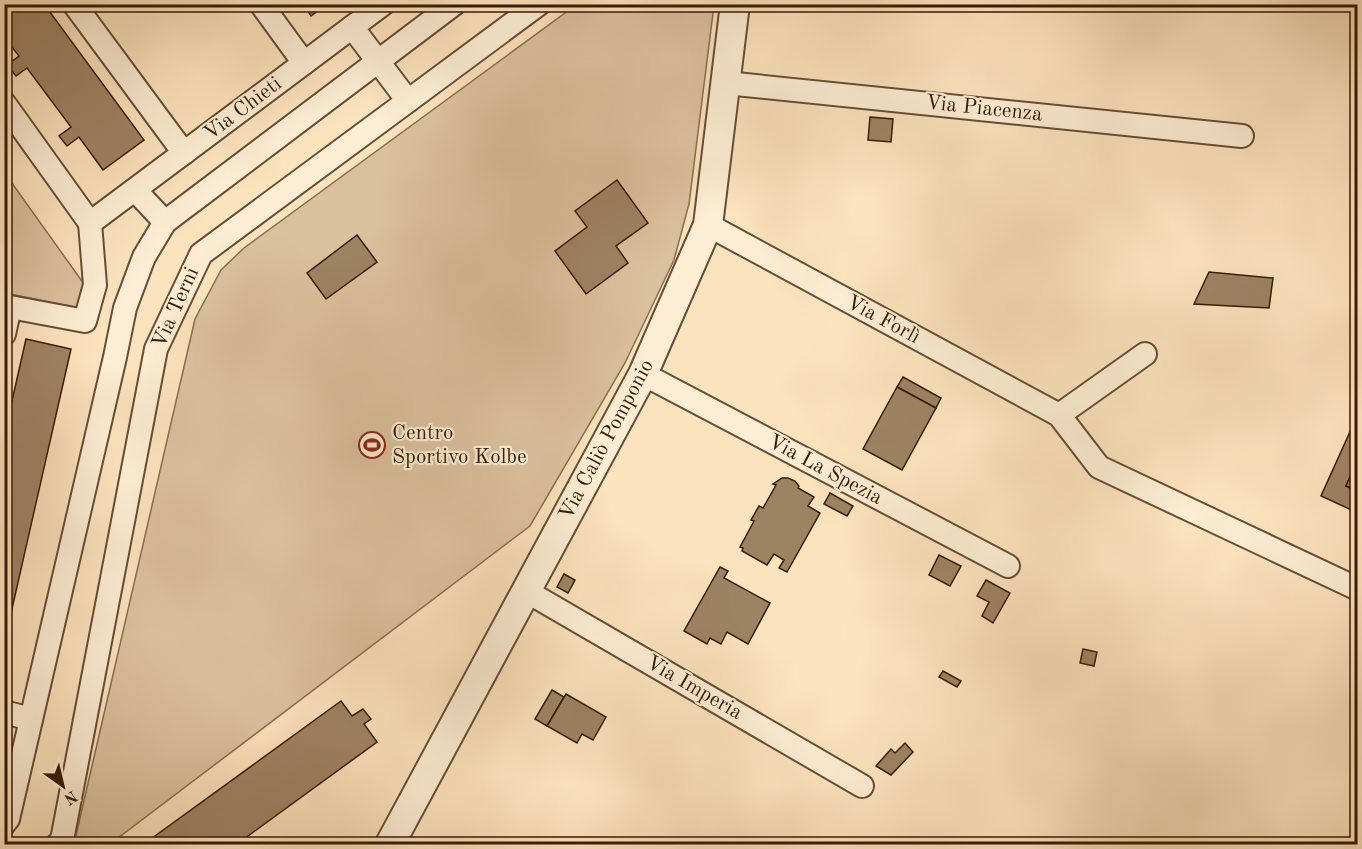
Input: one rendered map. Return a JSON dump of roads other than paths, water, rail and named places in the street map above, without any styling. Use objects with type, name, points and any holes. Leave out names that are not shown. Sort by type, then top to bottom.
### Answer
[{"type":"street","points":[[74,4],[184,153]]},
{"type":"street","points":[[261,4],[304,63]]},
{"type":"street","name":"Via Chieti","points":[[90,223],[383,4]]},
{"type":"street","name":"Via Terni","points":[[4,824],[8,819],[125,308],[144,257],[165,222],[454,4]]},
{"type":"street","name":"Via Terni","points":[[58,844],[62,840],[156,349],[201,254],[539,4]]},
{"type":"street","name":"Via Caliò Pomponio","points":[[390,844],[643,374],[708,225],[735,4]]},
{"type":"street","points":[[352,27],[408,101]]},
{"type":"street","name":"Via Piacenza","points":[[726,83],[1242,136]]},
{"type":"street","points":[[4,103],[90,223],[95,285],[85,321],[10,308],[4,334]]},
{"type":"street","points":[[135,190],[165,222]]},
{"type":"street","name":"Via Forlì","points":[[708,225],[1059,415],[1099,467],[1358,589]]},
{"type":"street","points":[[1059,415],[1145,354]]},
{"type":"street","name":"Via La Spezia","points":[[643,374],[1008,566]]},
{"type":"street","name":"Via Imperia","points":[[526,591],[862,786]]},
{"type":"street","points":[[4,712],[31,719]]},
{"type":"place","name":"Centro Sportivo Kolbe","points":[[372,445]]}]
